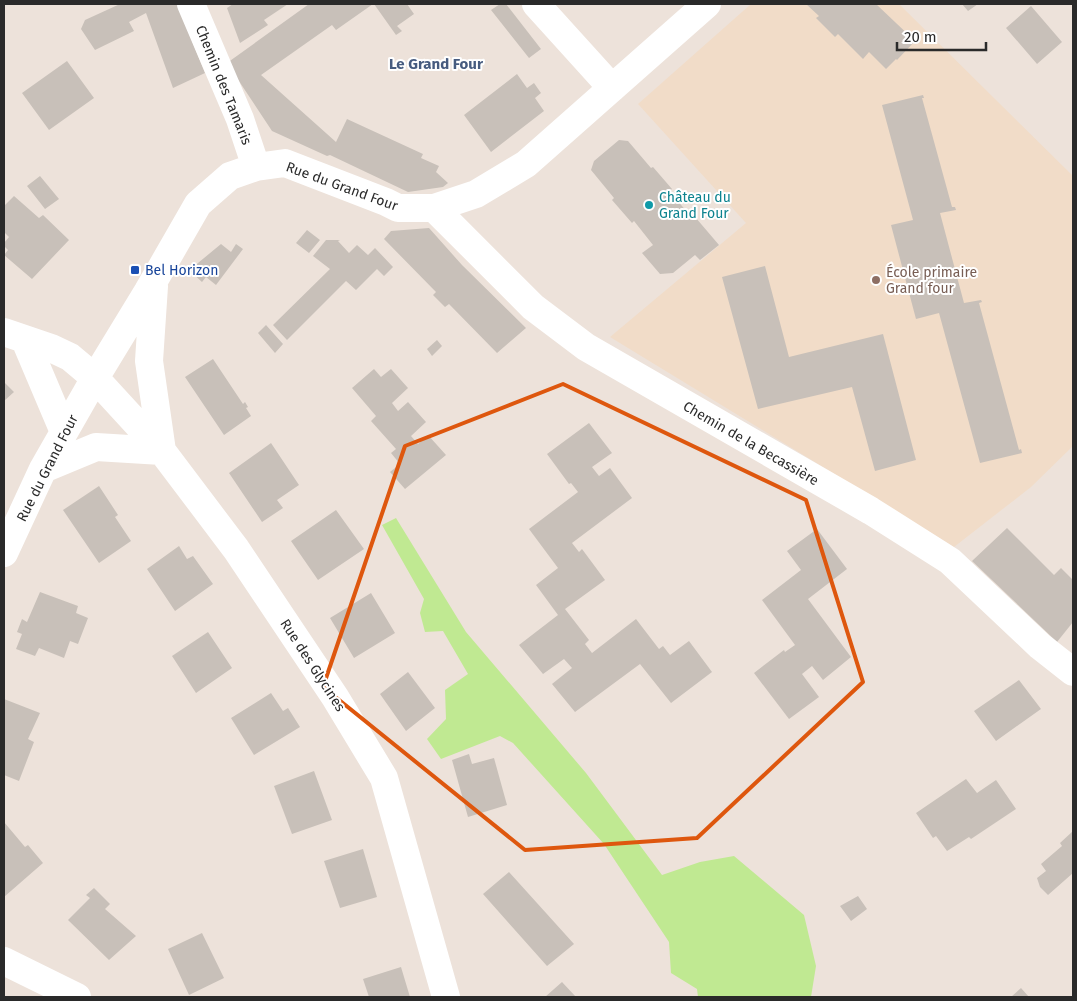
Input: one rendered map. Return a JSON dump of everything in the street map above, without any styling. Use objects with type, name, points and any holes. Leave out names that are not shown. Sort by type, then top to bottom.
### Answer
[{"type":"street","name":"Chemin des Tamaris","points":[[191,4],[240,120],[256,167]]},
{"type":"street","points":[[536,4],[612,88]]},
{"type":"street","name":"Rue du Grand Four","points":[[4,553],[43,469],[198,204],[230,176],[256,167],[285,163],[398,208],[434,208],[476,194],[526,164],[707,4]]},
{"type":"street","name":"Chemin de la Becassière","points":[[434,208],[533,306],[586,347],[871,511],[950,561],[1040,646],[1073,672]]},
{"type":"street","points":[[43,469],[96,448],[162,450],[149,361],[154,281]]},
{"type":"street","points":[[15,336],[64,432]]},
{"type":"street","name":"Rue des Glycines","points":[[15,336],[51,348],[70,357],[95,378],[162,450],[236,549],[335,697],[384,778],[446,997]]},
{"type":"street","points":[[4,961],[67,994]]},
{"type":"highlighted area","points":[[563,384],[806,500],[863,682],[697,838],[525,850],[323,687],[405,446]]},
{"type":"shaded area","name":"École primaire Grand four","points":[[751,4],[899,4],[1073,176],[1073,446],[1031,487],[954,547],[610,337],[746,223],[638,104]]},
{"type":"green space","points":[[396,518],[466,632],[586,773],[662,875],[700,862],[734,856],[804,915],[816,966],[811,997],[698,997],[697,989],[671,973],[669,942],[604,844],[513,743],[500,736],[441,759],[427,739],[446,719],[445,690],[468,674],[443,631],[425,632],[420,613],[424,599],[382,525]]},
{"type":"building","points":[[120,4],[177,4],[205,73],[173,88],[146,13],[129,22],[134,31],[95,50],[81,29],[85,20]]},
{"type":"building","points":[[233,4],[288,4],[264,20],[268,25],[240,43],[227,8]]},
{"type":"building","points":[[309,4],[373,4],[336,30],[332,25],[261,75],[336,142],[347,119],[423,154],[421,158],[439,166],[436,172],[448,183],[443,187],[408,192],[330,155],[327,156],[272,131],[227,63]]},
{"type":"building","points":[[374,4],[407,4],[414,14],[397,26],[402,31],[396,35]]},
{"type":"building","points":[[500,4],[506,4],[541,49],[529,58],[491,10]]},
{"type":"building","points":[[806,4],[876,4],[915,41],[886,69],[869,52],[863,59],[838,34],[835,37],[816,18],[819,16]]},
{"type":"building","points":[[962,4],[978,4],[968,11]]},
{"type":"building","points":[[1031,6],[1062,42],[1037,64],[1006,28]]},
{"type":"building","points":[[67,61],[94,98],[49,130],[22,93]]},
{"type":"building","points":[[517,74],[527,88],[534,83],[541,93],[535,98],[544,111],[491,152],[464,115]]},
{"type":"building","points":[[923,95],[924,98],[922,98],[952,207],[955,207],[956,210],[940,213],[964,303],[981,300],[982,302],[979,303],[1019,450],[1021,449],[1022,453],[980,463],[939,313],[916,319],[891,225],[913,220],[882,105]]},
{"type":"building","name":"Château du Grand Four","points":[[619,140],[628,141],[651,168],[653,167],[672,189],[669,191],[688,213],[690,211],[719,245],[700,260],[695,255],[673,273],[660,274],[642,253],[653,245],[634,221],[632,223],[612,200],[614,198],[591,170],[594,161]]},
{"type":"building","points":[[40,176],[59,199],[45,209],[27,186]]},
{"type":"building","points":[[14,196],[39,218],[43,215],[69,240],[32,279],[4,255],[8,250],[4,243],[9,237],[4,232],[4,206]]},
{"type":"building","points":[[429,228],[462,265],[526,328],[497,353],[449,304],[445,307],[433,295],[436,292],[384,239],[391,231]]},
{"type":"building","points":[[307,230],[320,240],[309,253],[296,243]]},
{"type":"building","points":[[326,240],[340,240],[338,241],[349,253],[357,245],[368,255],[375,248],[393,267],[384,276],[377,269],[356,290],[346,281],[287,340],[273,325],[330,269],[313,256]]},
{"type":"building","points":[[221,244],[231,252],[236,244],[243,249],[216,285],[206,277],[202,282],[190,271]]},
{"type":"building","points":[[765,266],[789,357],[883,334],[916,460],[875,471],[852,387],[758,409],[722,277]]},
{"type":"building","points":[[266,325],[283,344],[275,353],[258,333]]},
{"type":"building","points":[[437,340],[442,346],[432,356],[427,349]]},
{"type":"building","points":[[213,359],[243,404],[245,402],[251,416],[224,435],[185,377]]},
{"type":"building","points":[[374,369],[381,377],[391,369],[408,388],[392,403],[398,411],[408,402],[426,422],[411,436],[418,444],[428,435],[446,455],[405,489],[390,472],[400,464],[391,453],[396,449],[371,421],[376,416],[352,388]]},
{"type":"building","points":[[4,382],[14,392],[4,401]]},
{"type":"building","points":[[589,423],[612,453],[592,467],[599,476],[610,468],[632,498],[572,543],[579,552],[582,549],[605,580],[565,609],[589,640],[585,644],[592,653],[636,619],[659,649],[663,646],[670,655],[689,641],[712,672],[671,703],[640,664],[575,712],[552,684],[572,668],[564,659],[543,674],[519,645],[558,615],[536,585],[558,568],[529,529],[578,492],[571,483],[569,484],[547,454]]},
{"type":"building","points":[[271,443],[299,485],[277,500],[283,508],[262,522],[229,473]]},
{"type":"building","points":[[99,486],[118,515],[115,517],[131,541],[99,563],[63,510]]},
{"type":"building","points":[[336,510],[364,549],[318,580],[291,541]]},
{"type":"building","points":[[1007,528],[1054,575],[1061,568],[1073,580],[1073,622],[1057,642],[972,561]]},
{"type":"building","points":[[817,529],[847,569],[808,599],[851,657],[823,680],[812,666],[802,674],[819,697],[789,719],[754,673],[784,650],[785,652],[795,645],[762,600],[801,570],[787,551]]},
{"type":"building","points":[[179,546],[187,559],[193,556],[213,584],[175,611],[147,569]]},
{"type":"building","points":[[40,592],[78,606],[76,613],[88,618],[78,644],[70,641],[64,658],[39,648],[35,656],[16,649],[22,634],[17,632],[22,619],[27,622]]},
{"type":"building","points":[[371,593],[395,633],[354,658],[330,618]]},
{"type":"building","points":[[208,632],[232,668],[196,693],[172,656]]},
{"type":"building","points":[[408,672],[435,708],[406,731],[380,694]]},
{"type":"building","points":[[1019,680],[1041,709],[996,741],[974,711]]},
{"type":"building","points":[[271,693],[283,711],[288,708],[300,727],[254,755],[231,718]]},
{"type":"building","points":[[4,699],[40,713],[28,739],[34,742],[19,781],[4,775]]},
{"type":"building","points":[[469,754],[472,764],[494,758],[507,805],[468,817],[452,760]]},
{"type":"building","points":[[314,771],[332,820],[292,834],[274,786]]},
{"type":"building","points":[[966,779],[977,793],[996,780],[1016,809],[971,839],[969,837],[947,851],[936,836],[933,838],[916,813]]},
{"type":"building","points":[[4,822],[25,847],[28,845],[43,863],[4,897]]},
{"type":"building","points":[[1073,831],[1073,873],[1048,895],[1040,887],[1037,878],[1046,871],[1041,864],[1062,846],[1060,843]]},
{"type":"building","points":[[363,849],[377,897],[340,908],[324,861]]},
{"type":"building","points":[[509,872],[574,944],[547,966],[483,894]]},
{"type":"building","points":[[94,888],[110,904],[105,909],[136,936],[109,960],[68,920],[90,898],[86,895]]},
{"type":"building","points":[[858,896],[867,909],[851,921],[840,906]]},
{"type":"building","points":[[202,933],[224,978],[189,995],[168,949]]},
{"type":"building","points":[[401,967],[410,997],[369,997],[363,979]]},
{"type":"building","points":[[562,982],[576,997],[545,997]]},
{"type":"building","points":[[1021,988],[1029,997],[1011,997]]},
{"type":"place","name":"Château du Grand Four","points":[[649,205]]},
{"type":"place","name":"Bel Horizon","points":[[135,270]]},
{"type":"place","name":"École primaire Grand four","points":[[876,280]]},
{"type":"district","name":"Le Grand Four","points":[[436,64]]}]
